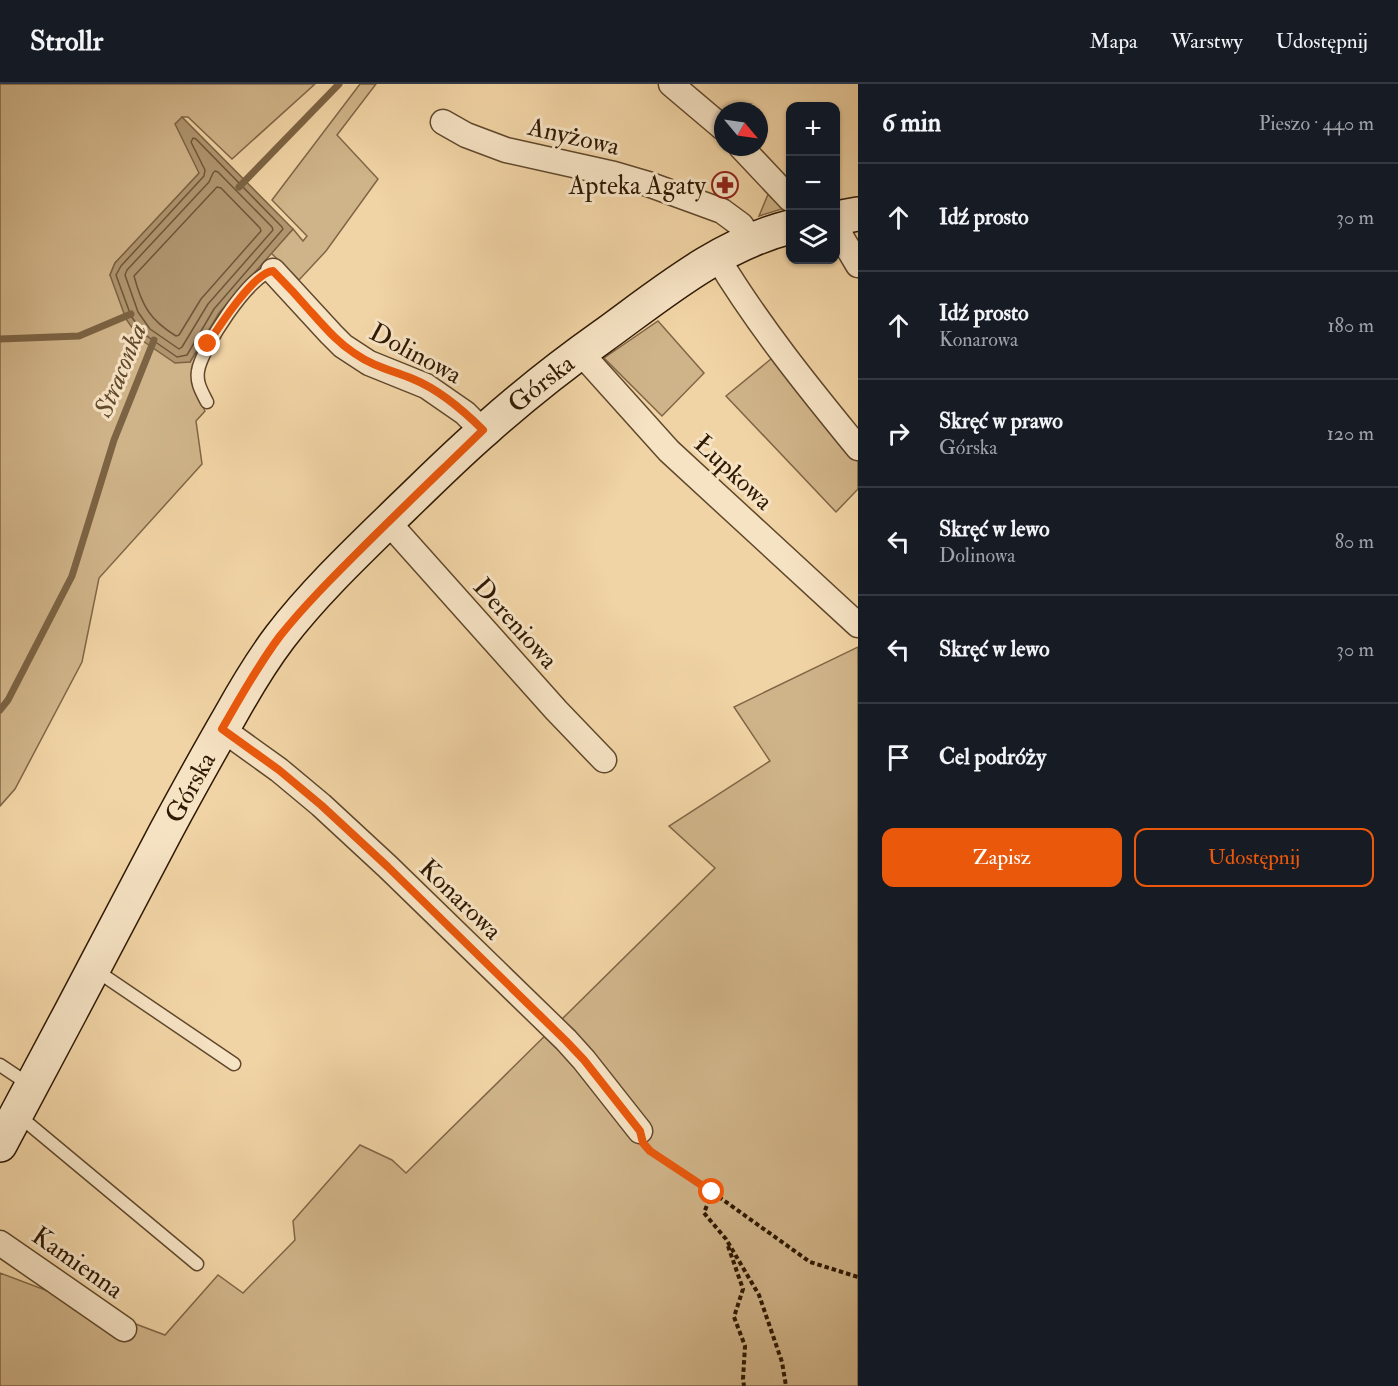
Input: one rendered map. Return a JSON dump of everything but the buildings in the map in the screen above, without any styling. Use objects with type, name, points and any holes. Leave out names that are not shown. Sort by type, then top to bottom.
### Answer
[{"type":"street","points":[[671,84],[714,120]]},
{"type":"street","name":"Anyżowa","points":[[443,122],[466,135],[506,150],[648,183],[722,211],[741,225],[751,240]]},
{"type":"street","points":[[749,156],[786,195]]},
{"type":"street","points":[[840,217],[858,214]]},
{"type":"street","name":"Górska","points":[[0,1145],[222,729],[248,684],[279,638],[333,577],[388,522],[483,430],[529,392],[688,275],[751,240],[786,228]]},
{"type":"street","points":[[840,231],[858,265]]},
{"type":"street","points":[[717,257],[806,384],[858,448]]},
{"type":"street","name":"Dolinowa","points":[[273,271],[344,346],[383,370],[426,386],[465,413],[483,430]]},
{"type":"street","name":"Łupkowa","points":[[582,351],[589,362],[669,450],[858,626]]},
{"type":"street","name":"Dereniowa","points":[[388,522],[556,710],[604,760]]},
{"type":"street","name":"Konarowa","points":[[222,729],[313,798],[388,867],[566,1041],[584,1060],[640,1131]]},
{"type":"street","name":"Kamienna","points":[[0,1243],[124,1329]]},
{"type":"lane","points":[[207,402],[199,385],[198,373],[200,361],[208,344],[223,320],[248,290],[268,271],[273,271]]},
{"type":"lane","points":[[93,968],[234,1064]]},
{"type":"lane","points":[[0,1065],[24,1100],[197,1264]]},
{"type":"path","points":[[640,1131],[643,1143],[650,1151],[810,1262],[858,1277]]},
{"type":"path","points":[[712,1192],[704,1213],[726,1239],[759,1296],[782,1362],[786,1386]]},
{"type":"path","points":[[726,1239],[743,1289],[734,1317],[745,1346],[744,1386]]},
{"type":"shaded area","points":[[0,84],[315,84],[232,159],[188,117],[182,117],[200,173],[115,263],[110,275],[190,362],[197,350],[196,381],[205,411],[196,421],[202,464],[99,578],[82,662],[15,789],[0,806]]},
{"type":"shaded area","points":[[360,84],[376,84],[337,135],[378,179],[326,251],[299,280],[271,253],[293,229],[303,241],[307,236],[272,200]]},
{"type":"shaded area","points":[[769,192],[785,208],[759,216]]},
{"type":"shaded area","points":[[658,321],[704,373],[662,416],[604,358]]},
{"type":"shaded area","points":[[777,354],[858,454],[858,489],[836,512],[726,396]]},
{"type":"shaded area","points":[[858,647],[858,1386],[0,1386],[0,1273],[165,1335],[218,1275],[243,1293],[295,1240],[293,1221],[360,1145],[392,1160],[406,1173],[715,868],[669,826],[770,761],[734,707]]},
{"type":"water","points":[[182,117],[293,229],[219,313],[190,362],[175,363],[140,339],[126,319],[110,275],[115,263],[199,173],[175,124]]},
{"type":"waterway","name":"Straconka","points":[[239,187],[339,84]]},
{"type":"waterway","points":[[0,339],[79,336],[131,314]]},
{"type":"waterway","name":"Straconka","points":[[0,710],[8,700],[72,576],[114,440],[154,340]]},
{"type":"place","name":"Apteka Agaty","points":[[725,185]]},
{"type":"route","points":[[208,344],[223,320],[248,290],[268,271],[273,271],[344,346],[369,363],[412,379],[441,395],[483,430],[333,577],[301,612],[279,638],[248,684],[222,729],[279,770],[388,867],[584,1060],[640,1131],[643,1143],[650,1151],[712,1192]]}]
